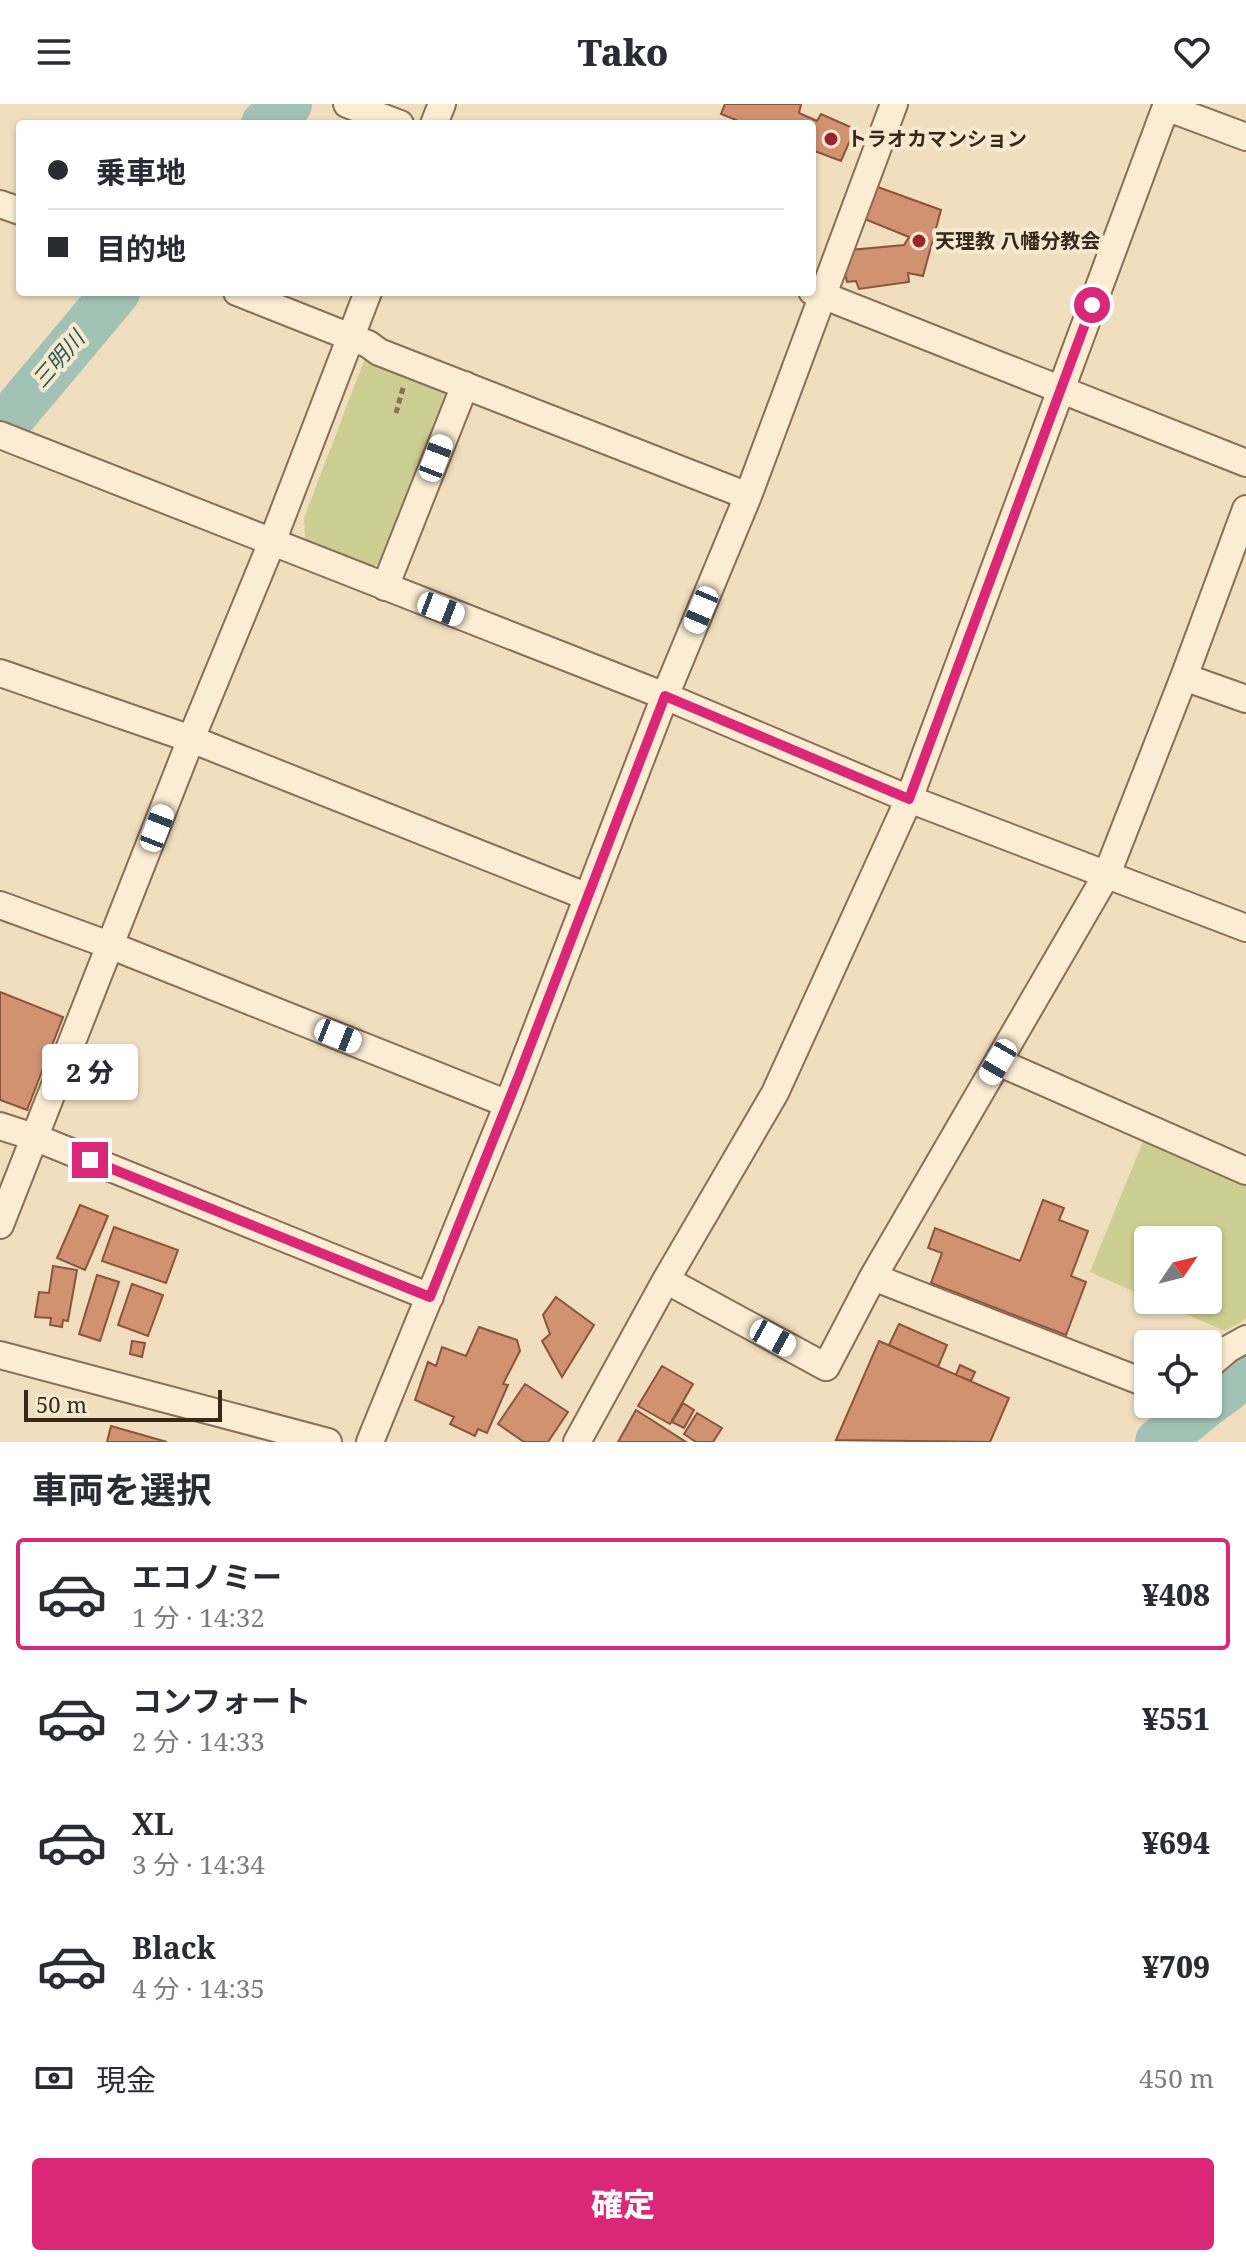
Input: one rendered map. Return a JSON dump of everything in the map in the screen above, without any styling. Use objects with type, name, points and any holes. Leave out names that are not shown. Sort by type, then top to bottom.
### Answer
[{"type":"street","points":[[347,104],[389,120]]},
{"type":"street","points":[[370,1442],[508,1104],[665,696],[748,496],[818,294],[894,104]]},
{"type":"street","points":[[577,1442],[666,1280],[775,1093],[909,799],[1166,106],[1246,137]]},
{"type":"street","points":[[818,294],[1246,463]]},
{"type":"street","points":[[247,296],[350,337],[379,352],[748,496]]},
{"type":"street","points":[[0,1225],[272,542],[366,296]]},
{"type":"street","points":[[385,587],[465,385]]},
{"type":"street","points":[[0,435],[665,696],[909,799],[1246,928]]},
{"type":"street","points":[[666,1280],[826,1367],[873,1277],[1107,874],[1246,509]]},
{"type":"street","points":[[0,673],[191,739],[588,897]]},
{"type":"street","points":[[1184,677],[1246,699]]},
{"type":"street","points":[[0,905],[112,946],[508,1104]]},
{"type":"street","points":[[998,1062],[1246,1171]]},
{"type":"street","points":[[0,1126],[430,1297]]},
{"type":"street","points":[[873,1277],[1134,1379]]},
{"type":"street","points":[[1222,1354],[1246,1339]]},
{"type":"street","points":[[0,1355],[328,1442]]},
{"type":"green space","points":[[365,358],[443,385],[453,399],[389,560],[373,566],[305,539],[304,518]]},
{"type":"green space","points":[[1143,1141],[1246,1186],[1246,1319],[1225,1331],[1186,1314],[1222,1314],[1222,1226],[1134,1226],[1134,1292],[1090,1272]]},
{"type":"building","name":"トラオカマンション","points":[[725,104],[799,104],[799,113],[815,120],[736,120],[721,114]]},
{"type":"building","name":"トラオカマンション","points":[[821,114],[855,129],[841,161],[816,152],[816,121]]},
{"type":"building","name":"天理教 八幡分教会","points":[[875,186],[941,210],[923,276],[908,273],[909,282],[859,289],[856,281],[847,282],[843,265],[850,250],[904,245],[909,237],[862,218]]},
{"type":"building","points":[[0,992],[63,1017],[27,1110],[0,1100]]},
{"type":"building","points":[[1043,1200],[1064,1208],[1059,1220],[1088,1231],[1071,1276],[1086,1282],[1066,1335],[931,1283],[942,1253],[928,1248],[935,1228],[1020,1261]]},
{"type":"building","points":[[80,1205],[108,1216],[85,1270],[57,1258]]},
{"type":"building","points":[[114,1227],[178,1250],[166,1283],[102,1261]]},
{"type":"building","points":[[53,1266],[77,1270],[68,1321],[63,1320],[62,1327],[50,1325],[51,1318],[35,1317],[39,1292],[49,1293]]},
{"type":"building","points":[[97,1275],[119,1282],[100,1341],[79,1334]]},
{"type":"building","points":[[132,1284],[163,1295],[148,1336],[118,1325]]},
{"type":"building","points":[[556,1297],[594,1325],[562,1377],[542,1341],[550,1334],[543,1315]]},
{"type":"building","points":[[899,1324],[947,1345],[938,1367],[889,1345]]},
{"type":"building","points":[[479,1327],[517,1340],[520,1351],[503,1384],[508,1385],[487,1433],[478,1429],[475,1436],[450,1424],[454,1417],[415,1400],[428,1362],[436,1366],[442,1347],[466,1356]]},
{"type":"building","points":[[132,1341],[145,1343],[142,1357],[130,1354]]},
{"type":"building","points":[[879,1341],[1009,1398],[990,1442],[836,1440]]},
{"type":"building","points":[[960,1365],[975,1372],[971,1381],[956,1375]]},
{"type":"building","points":[[662,1366],[693,1384],[670,1424],[638,1406]]},
{"type":"building","points":[[525,1384],[568,1412],[548,1442],[524,1442],[498,1424]]},
{"type":"building","points":[[683,1403],[694,1410],[684,1428],[672,1422]]},
{"type":"building","points":[[636,1410],[686,1442],[618,1442]]},
{"type":"building","points":[[697,1413],[722,1428],[713,1442],[696,1442],[684,1434]]},
{"type":"building","points":[[111,1426],[167,1442],[107,1442]]},
{"type":"waterway","name":"三明川","points":[[270,120],[288,104]]},
{"type":"waterway","name":"三明川","points":[[0,425],[7,422],[113,296]]},
{"type":"waterway","points":[[1222,1392],[1246,1374]]},
{"type":"waterway","points":[[1159,1442],[1188,1418]]},
{"type":"place","name":"トラオカマンション","points":[[831,139]]},
{"type":"place","name":"天理教 八幡分教会","points":[[919,241]]},
{"type":"route","points":[[90,1160],[430,1297],[665,696],[909,799],[1092,305]]}]
